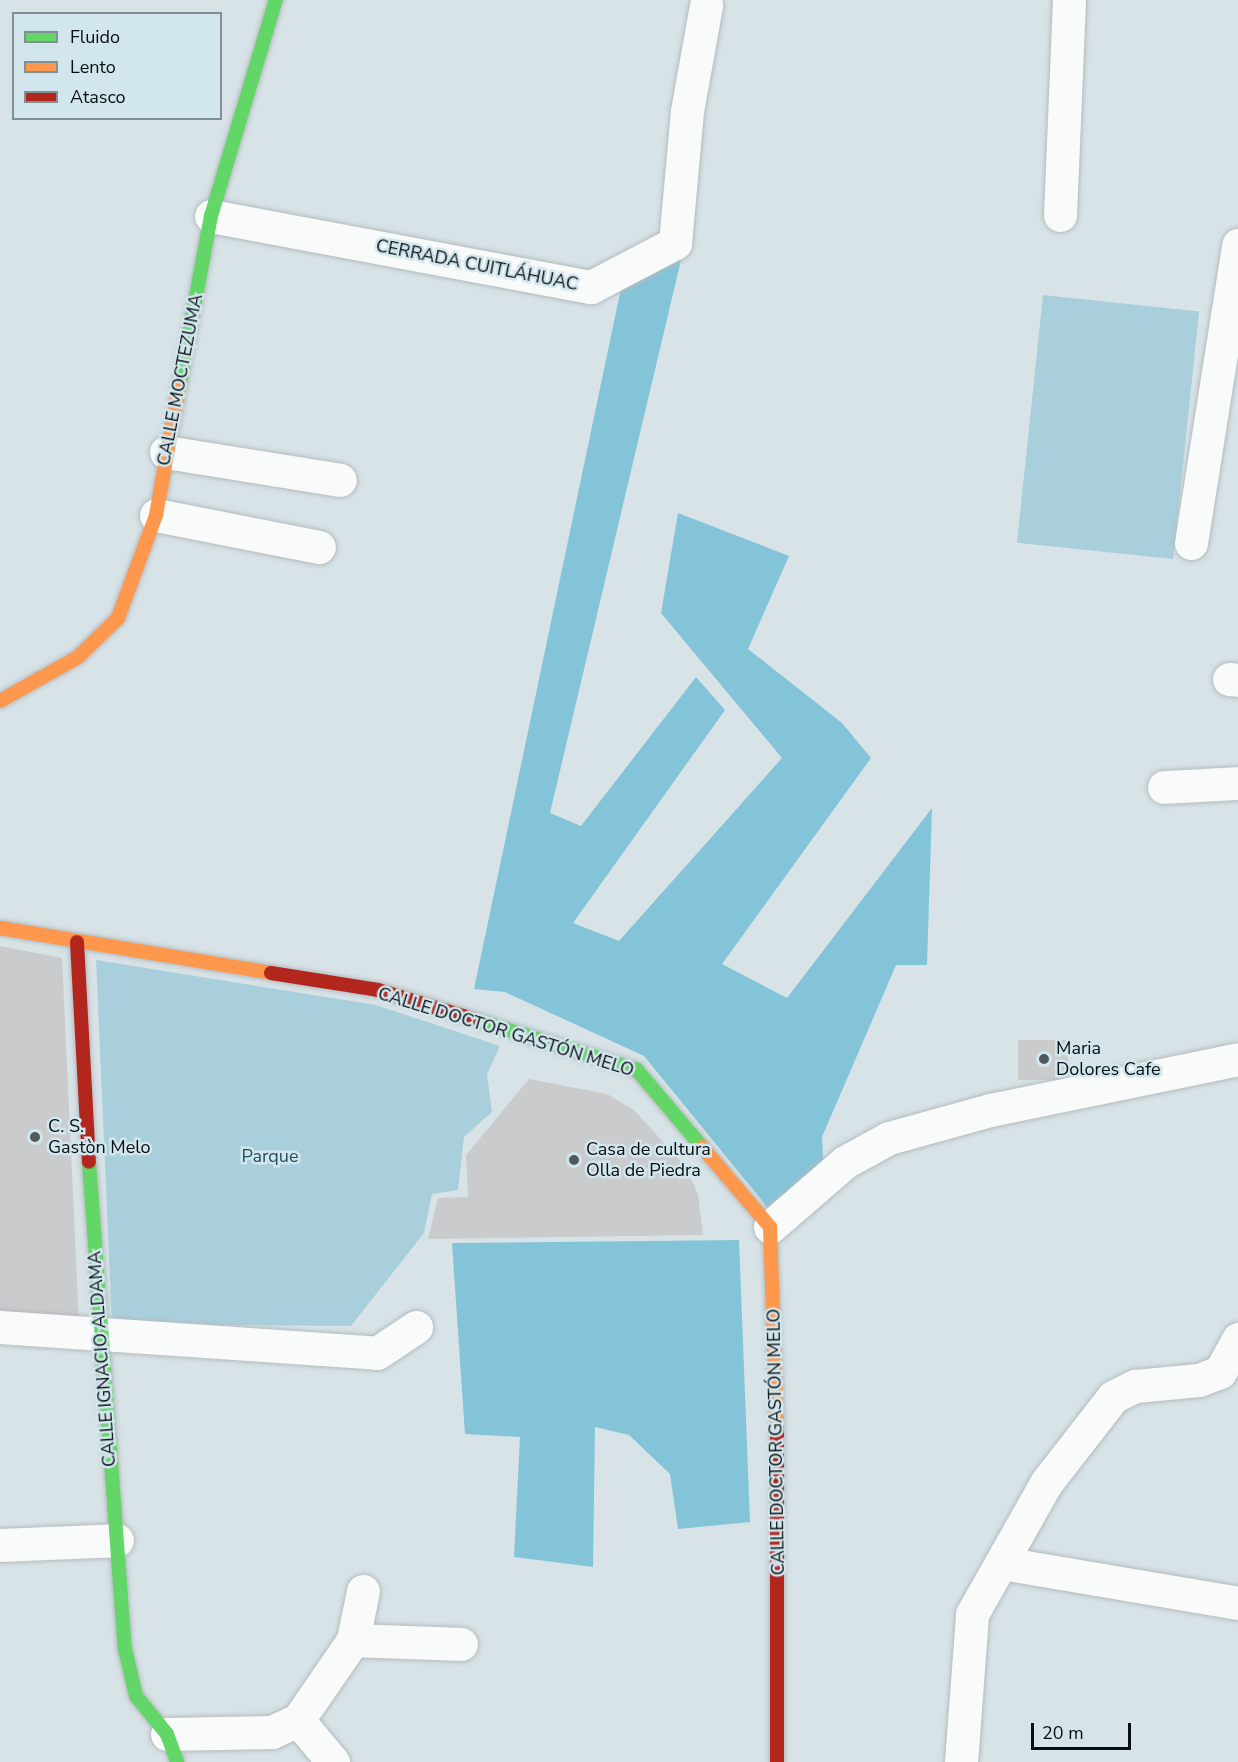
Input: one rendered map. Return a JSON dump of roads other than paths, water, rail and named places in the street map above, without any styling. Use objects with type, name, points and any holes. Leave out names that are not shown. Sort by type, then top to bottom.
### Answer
[{"type":"street","name":"CALLE MOCTEZUMA","points":[[0,701],[78,657],[118,618],[156,515],[211,216],[276,0]]},
{"type":"street","points":[[1060,215],[1069,0]]},
{"type":"street","name":"CERRADA CUITLÁHUAC","points":[[211,216],[591,287],[675,243],[687,111],[706,6]]},
{"type":"street","points":[[1191,543],[1236,282],[1238,244]]},
{"type":"street","points":[[166,452],[340,480]]},
{"type":"street","points":[[156,515],[319,547]]},
{"type":"street","points":[[1164,787],[1238,783]]},
{"type":"street","name":"CALLE DOCTOR GASTÓN MELO","points":[[0,928],[378,990],[637,1070],[770,1227],[780,1527],[777,1762]]},
{"type":"street","name":"CALLE IGNACIO ALDAMA","points":[[77,942],[98,1335],[125,1649],[136,1696],[172,1748]]},
{"type":"street","points":[[770,1227],[845,1162],[889,1138],[990,1110],[1238,1059]]},
{"type":"street","points":[[0,1327],[377,1353],[416,1327]]},
{"type":"street","points":[[961,1762],[972,1614],[1046,1483],[1113,1396],[1135,1386],[1199,1380],[1220,1372],[1238,1339]]},
{"type":"street","points":[[0,1545],[117,1540]]},
{"type":"street","points":[[1002,1563],[1238,1603]]},
{"type":"street","points":[[172,1748],[272,1732],[298,1720],[353,1640],[363,1591]]},
{"type":"street","points":[[353,1640],[461,1644]]},
{"type":"street","points":[[298,1720],[333,1762]]},
{"type":"place","name":"Maria Dolores Cafe","points":[[1044,1059]]},
{"type":"place","name":"C. S. Gastòn Melo","points":[[35,1137]]},
{"type":"place","name":"Casa de cultura Olla de Piedra","points":[[574,1160]]},
{"type":"park label","name":"Parque","points":[[270,1156]]}]
